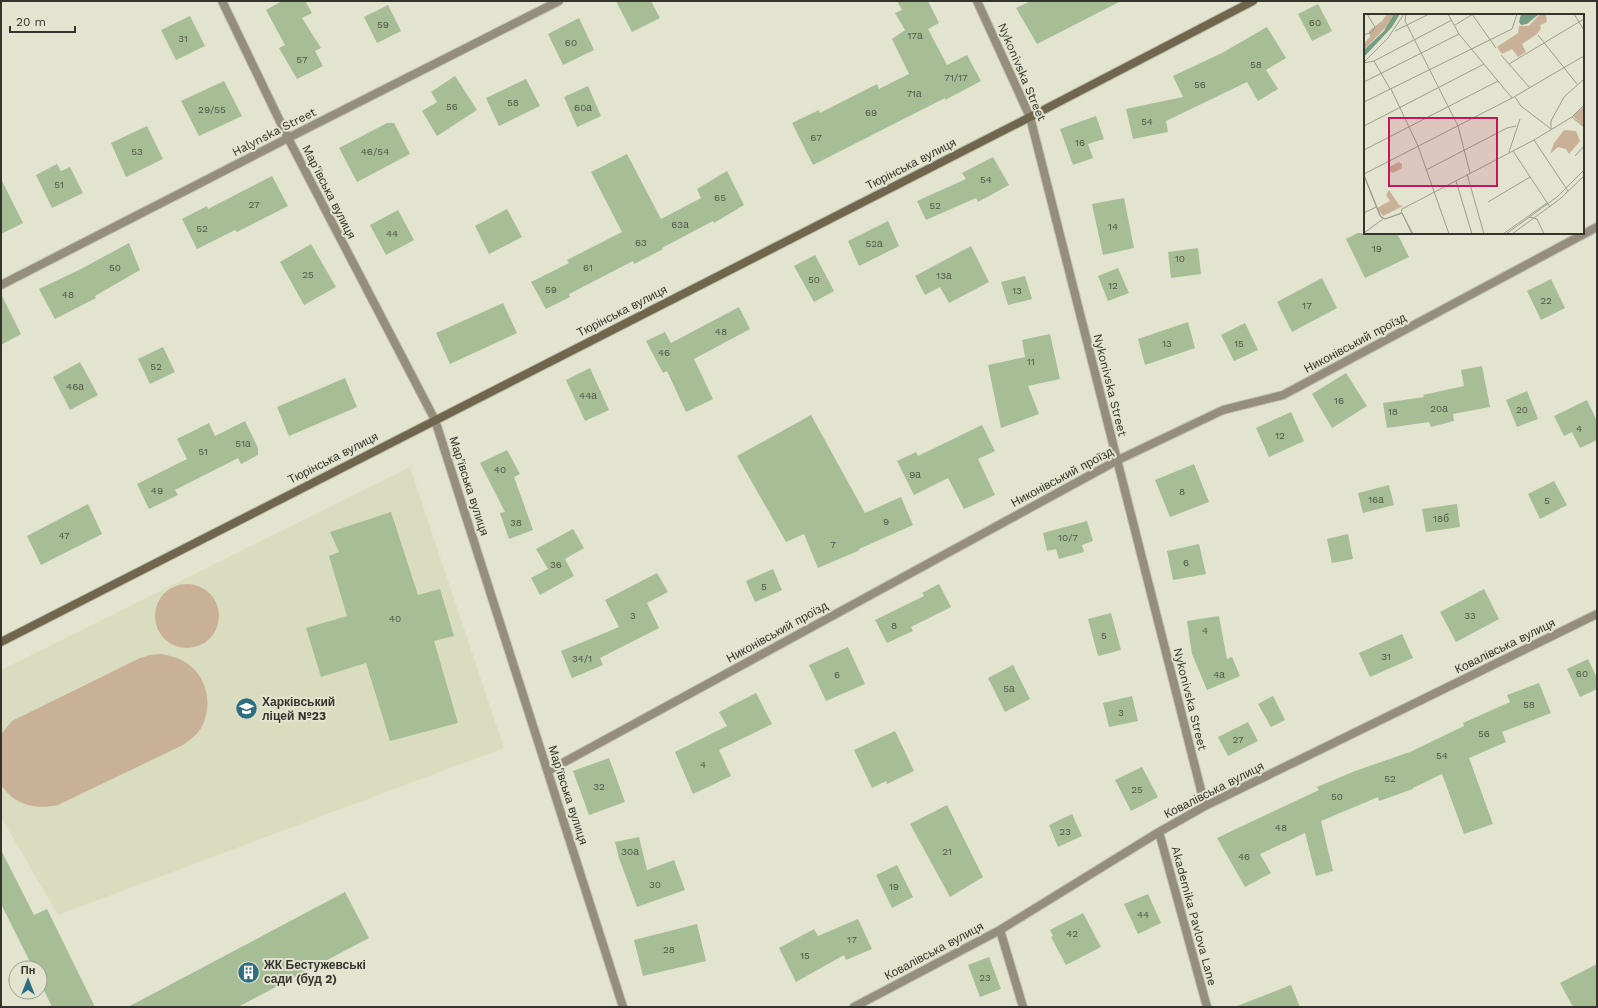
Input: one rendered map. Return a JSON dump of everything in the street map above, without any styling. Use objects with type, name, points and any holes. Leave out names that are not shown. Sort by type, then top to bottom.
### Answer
[{"type":"main road","name":"Тюрінська вулиця","points":[[1,642],[1030,117],[1253,1]]},
{"type":"street","name":"Мар'ївська вулиця","points":[[222,1],[288,138],[435,420],[623,1007]]},
{"type":"street","name":"Halynska Street","points":[[1,286],[288,138],[559,1]]},
{"type":"street","name":"Nykonivska Street","points":[[977,1],[1030,117],[1116,461],[1205,806]]},
{"type":"street","name":"Никонівський проїзд","points":[[1584,234],[1597,227]]},
{"type":"street","name":"Никонівський проїзд","points":[[548,771],[1116,461],[1223,410],[1283,395],[1584,234]]},
{"type":"street","name":"Ковалівська вулиця","points":[[854,1007],[1000,930],[1159,832],[1205,806],[1597,614]]},
{"type":"street","name":"Akademika Pavlova Lane","points":[[1159,832],[1207,1007]]},
{"type":"street","points":[[1000,930],[1023,1007]]},
{"type":"shaded area","name":"Харківський ліцей №23","points":[[410,467],[504,748],[58,915],[1,817],[1,670]]},
{"type":"shaded area","points":[[187,584],[199,586],[210,593],[217,604],[219,616],[217,628],[210,639],[199,646],[187,648],[175,646],[164,639],[157,628],[155,616],[157,604],[164,593],[175,586]]},
{"type":"shaded area","points":[[161,654],[172,656],[188,664],[195,670],[204,685],[207,711],[201,728],[193,737],[183,745],[58,805],[42,807],[33,806],[19,801],[6,791],[1,784],[1,734],[12,721],[140,658]]},
{"type":"building","points":[[282,1],[305,1],[312,13],[302,18],[321,48],[315,51],[323,66],[297,79],[279,48],[285,45],[266,10]]},
{"type":"building","points":[[616,1],[651,1],[660,18],[632,32]]},
{"type":"building","points":[[897,1],[928,1],[939,23],[928,29],[947,65],[967,55],[981,81],[813,165],[792,123],[819,110],[820,113],[877,84],[879,89],[909,74],[892,39],[905,30],[895,13],[902,10]]},
{"type":"building","points":[[1031,1],[1121,1],[1037,44],[1016,8]]},
{"type":"building","points":[[1318,4],[1332,31],[1312,41],[1298,14]]},
{"type":"building","points":[[388,5],[401,31],[377,43],[364,17]]},
{"type":"building","points":[[190,16],[205,46],[176,60],[161,30]]},
{"type":"building","points":[[579,18],[594,50],[563,65],[548,34]]},
{"type":"building","points":[[1267,27],[1286,58],[1266,70],[1278,89],[1258,101],[1247,82],[1166,121],[1168,132],[1133,139],[1126,109],[1183,97],[1173,76],[1222,53]]},
{"type":"building","points":[[455,76],[477,110],[437,136],[422,111],[437,102],[431,92]]},
{"type":"building","points":[[526,79],[540,106],[499,126],[486,98]]},
{"type":"building","points":[[224,81],[242,116],[199,136],[181,101]]},
{"type":"building","points":[[588,86],[601,116],[577,127],[564,97]]},
{"type":"building","points":[[1096,116],[1104,139],[1088,144],[1093,158],[1073,165],[1060,129]]},
{"type":"building","points":[[387,123],[394,123],[410,154],[357,182],[339,148]]},
{"type":"building","points":[[147,126],[163,159],[126,177],[111,143]]},
{"type":"building","points":[[627,154],[661,219],[701,198],[697,189],[727,171],[744,205],[714,223],[713,221],[634,264],[633,261],[569,294],[570,297],[546,309],[531,282],[569,263],[567,260],[622,232],[591,172]]},
{"type":"building","points":[[993,157],[1009,185],[978,202],[976,198],[926,220],[917,201],[966,179],[962,173]]},
{"type":"building","points":[[57,164],[61,171],[70,167],[83,193],[52,208],[36,175]]},
{"type":"building","points":[[272,176],[288,206],[237,232],[235,230],[197,249],[182,219],[207,206],[208,209]]},
{"type":"building","points":[[1,179],[23,223],[1,234]]},
{"type":"building","points":[[1124,198],[1134,248],[1103,255],[1092,204]]},
{"type":"building","points":[[507,209],[522,237],[489,254],[475,226]]},
{"type":"building","points":[[398,210],[414,240],[386,255],[370,225]]},
{"type":"building","points":[[888,221],[899,246],[859,266],[848,241]]},
{"type":"building","points":[[1358,233],[1398,234],[1409,257],[1365,278],[1346,239]]},
{"type":"building","points":[[129,243],[140,270],[95,296],[96,298],[55,319],[39,289],[81,269]]},
{"type":"building","points":[[311,244],[336,287],[304,305],[280,262]]},
{"type":"building","points":[[971,246],[989,282],[949,303],[940,287],[925,295],[915,276]]},
{"type":"building","points":[[1198,248],[1201,274],[1171,278],[1168,252]]},
{"type":"building","points":[[815,255],[834,291],[814,302],[794,266]]},
{"type":"building","points":[[1118,268],[1129,293],[1108,301],[1098,276]]},
{"type":"building","points":[[1025,276],[1032,299],[1008,305],[1001,282]]},
{"type":"building","points":[[1322,278],[1337,308],[1292,332],[1277,302]]},
{"type":"building","points":[[1551,279],[1565,308],[1541,320],[1527,291]]},
{"type":"building","points":[[1,294],[21,334],[1,345]]},
{"type":"building","points":[[503,303],[517,333],[450,364],[436,333]]},
{"type":"building","points":[[739,307],[750,329],[694,359],[713,399],[686,412],[667,371],[663,373],[646,341],[665,332],[671,343]]},
{"type":"building","points":[[1188,322],[1195,348],[1145,365],[1138,339]]},
{"type":"building","points":[[1245,323],[1258,350],[1234,361],[1221,335]]},
{"type":"building","points":[[1050,334],[1060,379],[1028,386],[1039,414],[1001,428],[988,365],[1025,357],[1022,340]]},
{"type":"building","points":[[163,347],[175,372],[150,384],[138,359]]},
{"type":"building","points":[[80,362],[98,395],[70,410],[53,377]]},
{"type":"building","points":[[1482,366],[1490,407],[1453,414],[1454,421],[1431,427],[1429,422],[1387,428],[1383,403],[1424,397],[1423,395],[1464,386],[1461,370]]},
{"type":"building","points":[[590,368],[609,410],[585,421],[566,380]]},
{"type":"building","points":[[1346,373],[1367,406],[1332,428],[1312,394]]},
{"type":"building","points":[[345,378],[357,407],[289,436],[277,407]]},
{"type":"building","points":[[1527,391],[1538,419],[1517,427],[1506,400]]},
{"type":"building","points":[[1587,400],[1597,421],[1597,440],[1580,448],[1572,432],[1564,436],[1554,416]]},
{"type":"building","points":[[1291,412],[1304,441],[1269,457],[1256,428]]},
{"type":"building","points":[[811,415],[865,513],[901,497],[913,525],[818,568],[804,534],[786,542],[737,456]]},
{"type":"building","points":[[245,421],[258,448],[258,455],[241,464],[238,458],[175,490],[178,495],[149,509],[137,484],[187,459],[177,439],[209,423],[215,436]]},
{"type":"building","points":[[982,425],[995,451],[978,459],[995,495],[964,509],[948,478],[914,495],[897,461],[916,452],[918,456]]},
{"type":"building","points":[[507,450],[520,474],[514,477],[533,530],[509,539],[500,513],[505,512],[480,463]]},
{"type":"building","points":[[1194,464],[1209,502],[1170,517],[1155,480]]},
{"type":"building","points":[[1554,481],[1567,505],[1540,519],[1528,494]]},
{"type":"building","points":[[1389,485],[1394,505],[1363,513],[1358,493]]},
{"type":"building","points":[[88,504],[102,534],[41,565],[27,536]]},
{"type":"building","points":[[1457,504],[1460,527],[1426,532],[1422,509]]},
{"type":"building","points":[[391,512],[418,595],[440,589],[454,636],[434,641],[458,723],[390,741],[366,663],[321,677],[306,628],[347,616],[329,556],[339,552],[330,532]]},
{"type":"building","points":[[1087,521],[1093,541],[1082,545],[1084,552],[1059,559],[1056,549],[1047,551],[1043,533]]},
{"type":"building","points":[[573,529],[584,548],[565,559],[574,576],[540,595],[531,578],[548,569],[536,549]]},
{"type":"building","points":[[1348,534],[1353,559],[1332,563],[1327,539]]},
{"type":"building","points":[[1199,544],[1206,574],[1173,580],[1167,551]]},
{"type":"building","points":[[773,569],[782,590],[755,602],[746,581]]},
{"type":"building","points":[[657,573],[668,592],[647,603],[659,628],[600,658],[603,665],[572,678],[561,651],[619,627],[605,600]]},
{"type":"building","points":[[939,584],[951,607],[911,627],[913,631],[887,643],[875,620],[924,596],[922,593]]},
{"type":"building","points":[[1484,589],[1499,619],[1456,642],[1440,612]]},
{"type":"building","points":[[1111,613],[1121,650],[1098,656],[1088,619]]},
{"type":"building","points":[[1219,616],[1227,659],[1232,657],[1240,676],[1207,690],[1192,654],[1187,621]]},
{"type":"building","points":[[1402,634],[1413,658],[1370,677],[1359,653]]},
{"type":"building","points":[[848,647],[865,684],[826,701],[809,665]]},
{"type":"building","points":[[1588,659],[1597,678],[1597,689],[1580,697],[1567,669]]},
{"type":"building","points":[[1013,665],[1030,699],[1005,712],[988,678]]},
{"type":"building","points":[[1539,683],[1551,713],[1502,732],[1506,742],[1469,758],[1493,824],[1464,834],[1442,774],[1413,789],[1379,801],[1378,797],[1321,821],[1333,871],[1316,876],[1305,833],[1260,854],[1271,873],[1245,887],[1217,838],[1319,790],[1317,787],[1355,771],[1410,752],[1464,726],[1463,723],[1510,702],[1507,695]]},
{"type":"building","points":[[756,693],[772,724],[719,750],[731,776],[693,794],[675,752],[727,726],[719,712]]},
{"type":"building","points":[[1132,696],[1138,721],[1109,727],[1103,703]]},
{"type":"building","points":[[1273,696],[1285,720],[1271,727],[1258,704]]},
{"type":"building","points":[[1248,722],[1258,741],[1228,756],[1218,737]]},
{"type":"building","points":[[895,731],[914,771],[887,784],[886,781],[872,788],[854,750]]},
{"type":"building","points":[[609,758],[625,802],[589,815],[573,771]]},
{"type":"building","points":[[1142,767],[1158,797],[1131,811],[1115,780]]},
{"type":"building","points":[[947,805],[983,877],[950,897],[910,824]]},
{"type":"building","points":[[1072,814],[1082,836],[1058,847],[1049,825]]},
{"type":"building","points":[[639,837],[647,870],[674,860],[685,890],[637,907],[619,858],[615,842]]},
{"type":"building","points":[[1,850],[34,915],[47,909],[95,1007],[52,1007],[48,999],[48,960],[29,960],[1,904]]},
{"type":"building","points":[[897,865],[913,897],[892,908],[876,875]]},
{"type":"building","name":"ЖК Бестужевські сади (буд 2)","points":[[345,892],[369,938],[238,1007],[128,1007]]},
{"type":"building","points":[[1148,894],[1161,923],[1138,934],[1124,904]]},
{"type":"building","points":[[1083,913],[1101,947],[1066,965],[1051,937],[1053,936],[1050,930]]},
{"type":"building","points":[[858,919],[872,949],[846,960],[844,955],[796,982],[779,948],[814,929],[818,936]]},
{"type":"building","points":[[697,924],[706,961],[643,976],[634,940]]},
{"type":"building","points":[[989,957],[1001,989],[980,997],[968,965]]},
{"type":"building","points":[[1597,964],[1597,1007],[1573,1007],[1560,983]]},
{"type":"building","points":[[1291,985],[1300,1007],[1237,1007],[1237,1006]]},
{"type":"place","name":"Харківський ліцей №23","points":[[246,709]]},
{"type":"place","name":"ЖК Бестужевські сади (буд 2)","points":[[249,972]]}]
